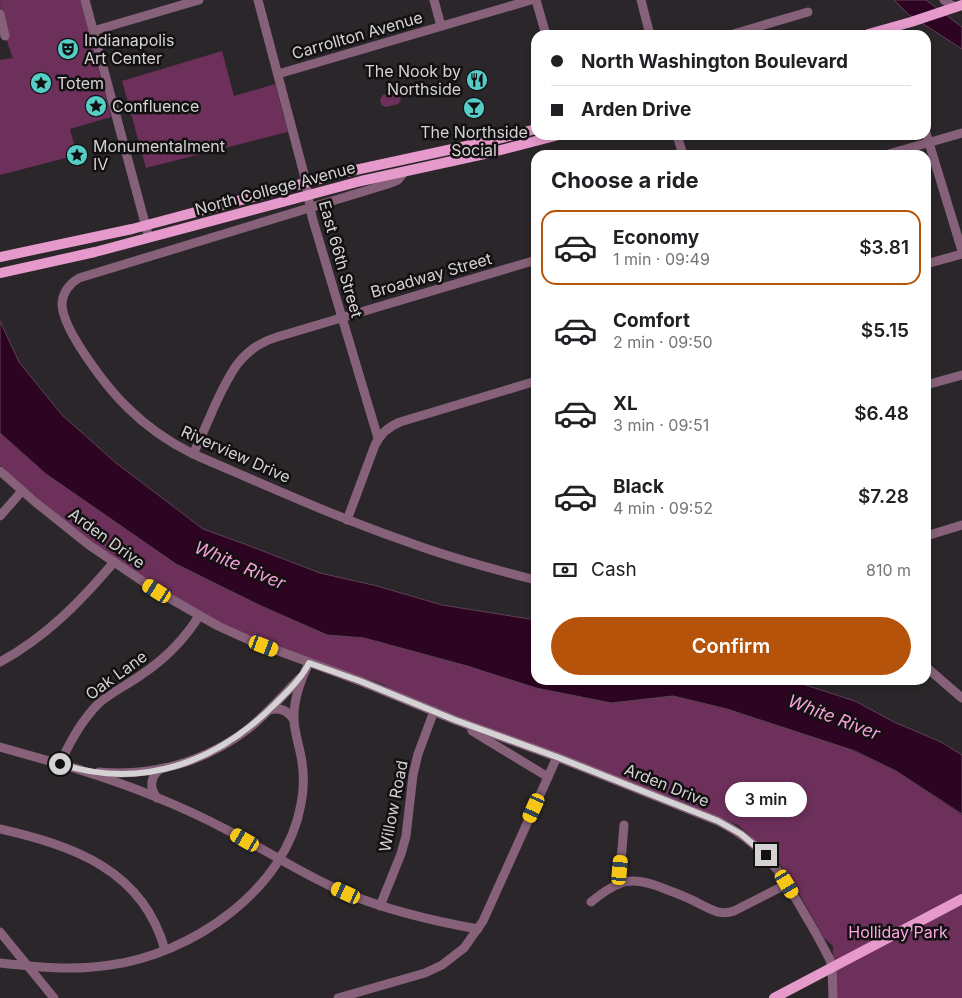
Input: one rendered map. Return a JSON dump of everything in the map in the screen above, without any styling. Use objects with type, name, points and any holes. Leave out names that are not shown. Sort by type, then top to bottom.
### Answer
[{"type":"main road","points":[[898,30],[911,22],[955,5]]},
{"type":"main road","name":"North College Avenue","points":[[0,257],[146,226],[359,169],[486,142],[531,130]]},
{"type":"main road","name":"North College Avenue","points":[[0,272],[96,252],[308,195],[542,140]]},
{"type":"main road","points":[[774,998],[962,899]]},
{"type":"street","points":[[85,0],[149,238]]},
{"type":"street","points":[[93,31],[173,4],[199,0]]},
{"type":"street","name":"East 66th Street","points":[[258,0],[306,183],[310,207],[378,438]]},
{"type":"street","points":[[434,0],[441,26]]},
{"type":"street","name":"Carrollton Avenue","points":[[278,74],[531,0]]},
{"type":"street","points":[[536,0],[545,30]]},
{"type":"street","points":[[641,0],[649,30]]},
{"type":"street","points":[[747,30],[808,12]]},
{"type":"street","points":[[0,14],[5,36]]},
{"type":"street","points":[[931,138],[962,133]]},
{"type":"street","points":[[898,150],[923,140]]},
{"type":"street","points":[[929,140],[962,252],[931,262]]},
{"type":"street","points":[[310,207],[398,180],[406,171]]},
{"type":"street","name":"Riverview Drive","points":[[310,207],[128,262],[74,281],[63,296],[62,307],[77,341],[90,363],[120,401],[152,428],[193,454],[347,520],[414,545],[531,579]]},
{"type":"street","name":"Broadway Street","points":[[193,454],[225,382],[244,356],[255,347],[270,339],[531,261]]},
{"type":"street","points":[[931,384],[962,375]]},
{"type":"street","points":[[347,520],[378,438],[385,431],[400,422],[531,383]]},
{"type":"street","name":"Arden Drive","points":[[0,471],[67,528],[114,562],[157,591],[236,635],[360,681],[455,720],[557,757],[726,825],[741,834],[766,855],[787,884],[826,952],[832,968]]},
{"type":"street","points":[[0,516],[22,491]]},
{"type":"street","points":[[931,534],[962,525]]},
{"type":"street","points":[[0,662],[25,648],[57,623],[75,606],[114,562]]},
{"type":"street","name":"Oak Lane","points":[[60,764],[77,729],[94,708],[110,694],[140,676],[165,657],[188,633],[199,616]]},
{"type":"street","points":[[0,964],[76,968],[108,966],[139,960],[204,931],[230,912],[257,888],[279,860],[298,820],[303,788],[302,762],[294,720],[296,696],[302,676],[309,663]]},
{"type":"street","points":[[931,671],[962,698]]},
{"type":"street","points":[[77,769],[114,773],[160,769],[193,760],[224,745],[248,729],[302,676]]},
{"type":"street","points":[[269,710],[278,708],[284,710],[294,720]]},
{"type":"street","name":"Willow Road","points":[[380,906],[401,854],[406,836],[413,775],[418,754],[434,711]]},
{"type":"street","name":"Arden Drive","points":[[455,720],[548,777]]},
{"type":"street","points":[[0,747],[77,769],[158,798],[228,830],[279,860],[337,889],[380,906],[433,921],[478,929]]},
{"type":"street","points":[[338,998],[433,970],[457,954],[478,929],[557,757]]},
{"type":"street","points":[[158,798],[152,788],[152,782],[160,769]]},
{"type":"street","points":[[618,884],[624,825]]},
{"type":"street","points":[[0,829],[64,848],[110,870],[125,882],[145,905],[158,928],[165,950]]},
{"type":"street","points":[[591,902],[618,884],[631,880],[646,881],[689,898],[713,911],[722,913],[734,911],[787,884]]},
{"type":"street","points":[[0,932],[54,998]]},
{"type":"street","points":[[832,968],[833,998]]},
{"type":"green space","points":[[0,0],[81,0],[111,117],[70,129],[77,155],[0,175],[0,60],[13,58],[4,30]]},
{"type":"green space","points":[[222,51],[234,96],[275,84],[288,132],[146,168],[122,81]]},
{"type":"green space","points":[[395,92],[399,94],[401,100],[398,104],[386,107],[381,105],[380,99],[383,95]]},
{"type":"green space","name":"Holliday Park","points":[[0,433],[46,474],[176,564],[259,605],[327,635],[364,638],[531,682],[531,685],[543,685],[611,703],[673,696],[726,709],[843,746],[896,771],[962,815],[962,998],[834,998],[833,946],[824,938],[792,881],[774,856],[738,825],[678,800],[641,788],[467,720],[382,684],[317,662],[232,629],[157,588],[105,552],[0,465]]},
{"type":"water","points":[[894,0],[926,0],[962,27],[962,49],[908,14]]},
{"type":"water","name":"White River","points":[[0,321],[19,362],[62,415],[116,463],[203,529],[320,573],[377,586],[442,605],[531,619],[531,685],[805,685],[855,701],[894,722],[941,742],[962,755],[962,814],[896,771],[855,751],[727,709],[673,696],[611,703],[536,688],[467,666],[364,638],[327,635],[259,605],[176,564],[46,474],[0,433]]},
{"type":"place","name":"Indianapolis Art Center","points":[[68,49]]},
{"type":"place","name":"The Nook by Northside","points":[[477,80]]},
{"type":"place","name":"Totem","points":[[41,83]]},
{"type":"place","name":"Confluence","points":[[96,106]]},
{"type":"place","name":"The Northside Social","points":[[474,108]]},
{"type":"place","name":"Monumentalment IV","points":[[77,155]]},
{"type":"route","points":[[60,764],[77,769],[123,773],[160,769],[193,760],[224,745],[248,729],[302,676],[309,663],[360,681],[455,720],[557,757],[718,821],[741,834],[766,855]]}]
